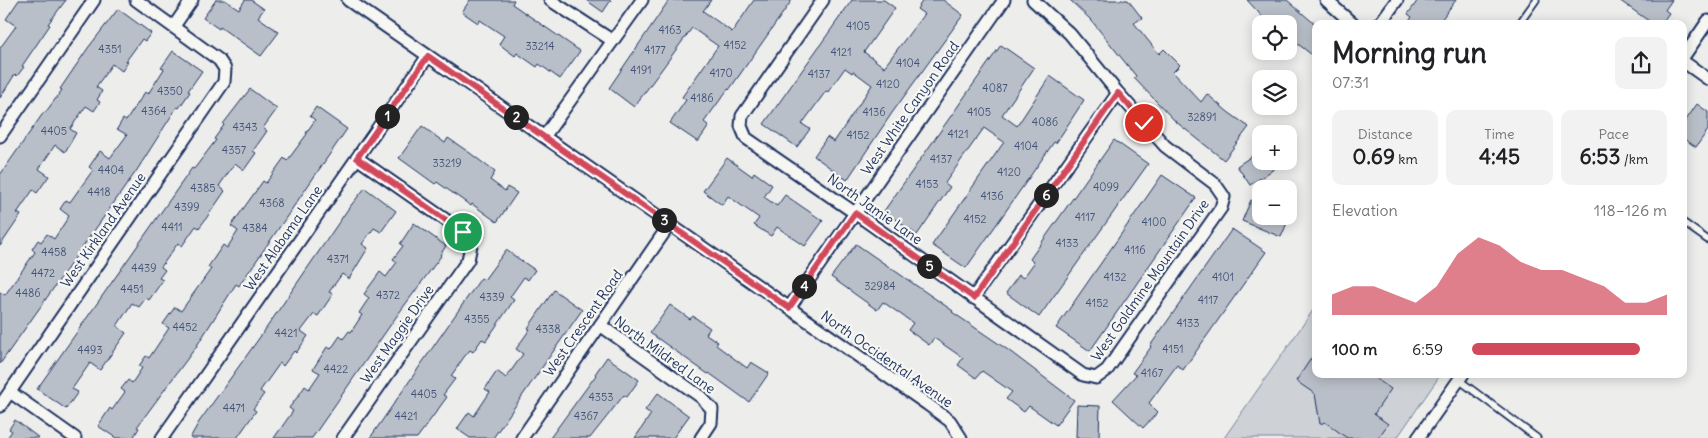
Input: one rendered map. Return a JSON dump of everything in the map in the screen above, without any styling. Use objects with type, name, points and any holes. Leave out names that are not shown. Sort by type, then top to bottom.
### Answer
[{"type":"street","points":[[0,136],[94,0]]},
{"type":"street","points":[[136,0],[174,26],[192,0]]},
{"type":"street","name":"North Occidental Avenue","points":[[348,0],[950,421],[961,438]]},
{"type":"street","points":[[550,0],[613,41]]},
{"type":"street","points":[[544,137],[642,0]]},
{"type":"street","name":"North Jamie Lane","points":[[823,0],[742,116],[740,126],[746,138],[1084,375],[1096,378]]},
{"type":"street","name":"West White Canyon Road","points":[[789,308],[1004,0]]},
{"type":"street","points":[[974,298],[1118,93],[1070,34],[1033,0]]},
{"type":"street","points":[[1326,0],[1348,20]]},
{"type":"street","points":[[1382,20],[1396,0]]},
{"type":"street","points":[[1687,52],[1708,21]]},
{"type":"street","name":"West Kirkland Avenue","points":[[0,406],[224,82],[225,69],[219,60],[174,26]]},
{"type":"street","name":"West Alabama Lane","points":[[162,438],[428,56]]},
{"type":"street","points":[[1687,64],[1708,79]]},
{"type":"street","name":"West Goldmine Mountain Drive","points":[[1096,378],[1107,370],[1222,208],[1224,197],[1215,184],[1165,146],[1118,93]]},
{"type":"street","name":"West Maggie Drive","points":[[343,438],[468,260],[471,245],[463,232],[357,158]]},
{"type":"street","name":"West Crescent Road","points":[[522,438],[670,224]]},
{"type":"street","name":"North Mildred Lane","points":[[600,325],[701,397],[712,409],[711,423],[701,438]]},
{"type":"street","points":[[1418,438],[1460,378]]},
{"type":"street","points":[[10,392],[75,438]]},
{"type":"lane","points":[[1522,20],[1536,0]]},
{"type":"lane","points":[[1687,225],[1708,240]]},
{"type":"lane","points":[[1462,378],[1537,438]]},
{"type":"shaded area","points":[[1312,312],[1312,378],[1438,378],[1397,438],[1224,438]]},
{"type":"building","points":[[19,0],[66,0],[48,24],[50,25],[22,66],[24,67],[17,76],[15,74],[0,98],[0,48],[16,26],[6,19]]},
{"type":"building","points":[[216,0],[225,0],[239,9],[245,0],[251,0],[264,9],[258,17],[279,32],[261,56],[220,27],[219,29],[203,18]]},
{"type":"building","points":[[470,0],[514,0],[512,4],[580,51],[560,79],[539,64],[537,67],[517,53],[515,56],[499,44],[504,36],[480,20],[478,23],[462,12]]},
{"type":"building","points":[[586,0],[611,0],[603,12]]},
{"type":"building","points":[[669,0],[711,0],[703,11],[732,32],[754,0],[792,0],[729,90],[704,122],[709,126],[698,142],[670,123],[686,100],[682,97],[718,46],[692,28],[634,107],[609,88]]},
{"type":"building","points":[[852,0],[884,0],[895,8],[864,52],[884,67],[924,14],[917,9],[923,0],[943,0],[963,15],[892,113],[847,180],[814,156],[827,137],[834,142],[872,85],[853,71],[852,73],[845,68],[828,92],[826,91],[802,124],[810,129],[797,147],[764,124]]},
{"type":"building","points":[[1070,0],[1128,0],[1142,18],[1134,23],[1159,54],[1164,49],[1180,65],[1173,72],[1201,102],[1207,94],[1249,127],[1224,160],[1175,121],[1134,78],[1136,76],[1091,20]]},
{"type":"building","points":[[1247,0],[1287,0],[1312,22],[1312,55],[1297,43],[1297,15],[1261,15]]},
{"type":"building","points":[[1418,0],[1456,0],[1441,20],[1410,20],[1412,17],[1408,14]]},
{"type":"building","points":[[1619,0],[1672,0],[1665,10],[1669,13],[1664,20],[1647,20]]},
{"type":"building","points":[[118,9],[151,33],[145,41],[142,39],[126,61],[128,62],[122,71],[112,64],[96,87],[102,91],[97,100],[100,102],[94,111],[86,106],[70,129],[76,133],[65,152],[55,145],[39,169],[49,176],[37,193],[33,190],[17,213],[21,215],[0,246],[0,175],[44,112],[62,90],[60,89],[88,48]]},
{"type":"building","points":[[1001,45],[1034,68],[1002,115],[1017,126],[1050,76],[1084,100],[1056,143],[1054,142],[966,268],[932,245],[1004,142],[984,128],[945,183],[950,187],[917,235],[884,211]]},
{"type":"building","points":[[173,51],[202,71],[137,170],[0,364],[0,292],[5,295],[35,252],[32,249],[38,240],[41,242],[47,234],[54,239],[69,216],[60,209],[66,200],[70,202],[93,170],[89,167],[100,151],[110,158],[127,135],[117,129],[123,119],[126,121],[145,92],[148,94],[164,69],[161,68]]},
{"type":"building","points":[[250,89],[277,109],[263,128],[267,131],[253,151],[256,153],[244,170],[235,163],[219,186],[225,191],[199,228],[196,226],[182,246],[178,243],[161,267],[165,270],[159,278],[163,280],[149,300],[146,298],[139,307],[132,303],[117,326],[126,333],[100,370],[90,363],[72,389],[78,392],[66,409],[37,389],[192,168],[194,169],[216,140],[214,139],[223,124]]},
{"type":"building","points":[[1697,104],[1708,112],[1708,130],[1696,147],[1687,141],[1687,119]]},
{"type":"building","points":[[316,107],[347,129],[239,286],[236,284],[196,347],[137,427],[139,428],[133,438],[116,438],[98,426],[110,408],[112,410],[125,392],[121,389],[128,380],[132,383],[142,368],[139,366],[146,356],[149,358],[169,328],[163,324],[175,307],[181,311],[211,269],[208,267],[223,245],[227,248],[238,231],[231,226],[263,181],[266,183],[284,158],[287,161],[307,134],[315,120],[310,116]]},
{"type":"building","points":[[422,126],[445,143],[448,138],[470,153],[495,172],[490,180],[505,191],[507,187],[517,193],[497,222],[437,182],[435,184],[399,158]]},
{"type":"building","points":[[1114,140],[1148,164],[1039,317],[1006,293],[1019,275],[1023,278],[1034,263],[1030,259]]},
{"type":"building","points":[[1252,156],[1252,170],[1272,170],[1258,180],[1252,180],[1250,185],[1237,166]]},
{"type":"building","points":[[727,158],[752,176],[754,172],[772,185],[764,197],[777,206],[785,195],[823,221],[805,246],[777,227],[771,236],[754,225],[759,218],[728,196],[722,205],[703,191]]},
{"type":"building","points":[[1162,175],[1196,198],[1090,351],[1056,328]]},
{"type":"building","points":[[365,188],[396,211],[381,232],[374,228],[362,244],[368,248],[349,279],[342,274],[329,292],[333,294],[318,316],[314,314],[301,331],[308,336],[296,353],[294,351],[283,366],[280,363],[260,391],[264,394],[253,409],[256,411],[237,438],[190,438],[199,422],[348,209]]},
{"type":"building","points":[[1251,200],[1252,225],[1286,225],[1281,237],[1242,221]]},
{"type":"building","points":[[414,223],[446,246],[441,256],[312,438],[274,438],[293,411],[289,408],[305,386],[309,389],[320,373],[313,369],[327,347],[331,349],[340,336],[343,339],[349,331],[351,332],[362,315],[359,313],[369,298],[364,294],[380,272],[386,277],[397,262],[393,259],[403,246],[400,244]]},
{"type":"building","points":[[1232,229],[1266,252],[1183,370],[1177,365],[1149,403],[1158,412],[1143,428],[1113,400],[1136,375],[1132,373]]},
{"type":"building","points":[[856,244],[1008,350],[1074,400],[1056,425],[1029,406],[1024,412],[1006,399],[1012,392],[982,371],[976,378],[958,365],[963,358],[934,338],[929,345],[908,330],[913,323],[883,302],[877,310],[831,277]]},
{"type":"building","points":[[506,250],[535,270],[528,280],[524,277],[510,297],[514,300],[486,341],[482,339],[473,352],[470,350],[464,357],[451,376],[455,379],[443,395],[447,397],[417,438],[370,438],[481,278],[484,280]]},
{"type":"building","points":[[554,290],[582,310],[493,438],[470,438],[457,429],[469,412],[474,416],[490,392],[485,389],[497,371],[506,378],[523,354],[516,349]]},
{"type":"building","points":[[670,305],[690,319],[693,316],[710,328],[706,334],[718,342],[716,345],[747,368],[751,362],[769,373],[749,402],[650,333]]},
{"type":"building","points":[[607,357],[639,380],[627,397],[624,395],[590,438],[550,438],[596,375]]},
{"type":"building","points":[[1312,357],[1312,378],[1375,378],[1391,389],[1374,414],[1388,424],[1378,438],[1347,438],[1325,422],[1320,424],[1315,394],[1296,381]]},
{"type":"building","points":[[658,393],[689,416],[673,438],[635,438],[651,414],[645,410]]},
{"type":"building","points":[[1077,405],[1100,406],[1099,438],[1076,438]]},
{"type":"building","points":[[15,420],[39,438],[7,438],[12,431],[9,429]]},
{"type":"route","points":[[463,232],[357,158],[428,56],[789,308],[855,213],[974,298],[1118,93],[1144,123]]}]
